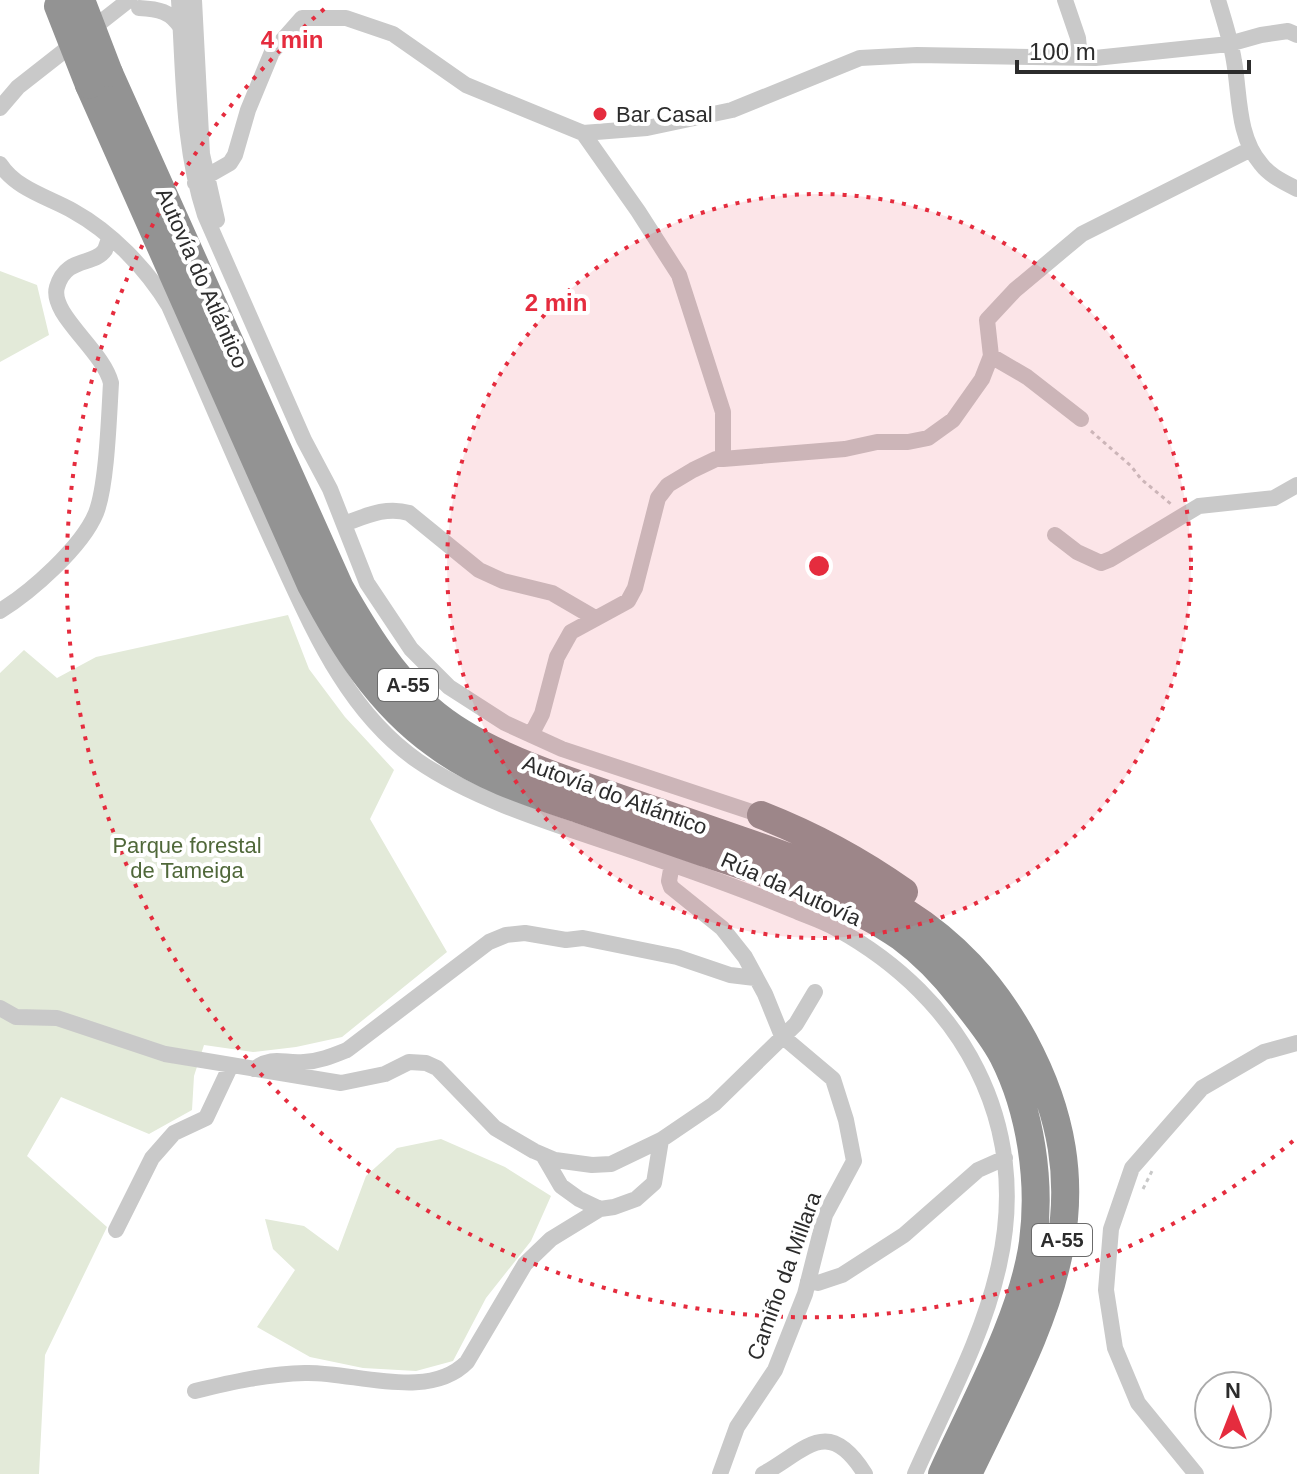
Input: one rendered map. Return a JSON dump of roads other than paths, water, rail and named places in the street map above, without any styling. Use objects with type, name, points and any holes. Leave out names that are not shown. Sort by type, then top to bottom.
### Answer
[{"type":"highway","name":"Autovía do Atlántico","points":[[65,2],[340,588],[375,648],[430,709],[466,734],[537,770],[821,868],[880,894],[919,920],[960,954],[1002,1001],[1040,1071],[1061,1140],[1066,1203],[1060,1255],[1037,1330],[968,1474]]},
{"type":"highway","name":"Autovía do Atlántico","points":[[99,79],[228,401],[311,585],[362,672],[394,709],[434,744],[475,770],[519,790],[749,868],[841,905],[901,937],[942,973],[1003,1056],[1019,1097],[1035,1167],[1033,1243],[1014,1317],[942,1474]]},
{"type":"highway","points":[[190,355],[228,401]]},
{"type":"highway","points":[[267,487],[304,610]]},
{"type":"highway","points":[[761,815],[867,866],[940,917],[977,959],[1002,1001]]},
{"type":"street","points":[[0,108],[18,87],[128,6],[163,0]]},
{"type":"street","points":[[179,0],[187,139],[201,180],[214,240],[304,440],[330,489],[367,583],[411,649],[449,687],[505,723],[562,749],[761,815]]},
{"type":"street","points":[[187,0],[193,96],[200,126]]},
{"type":"street","points":[[194,0],[201,180]]},
{"type":"street","points":[[1065,0],[1078,38],[1080,58]]},
{"type":"street","points":[[1218,0],[1234,60],[1240,113],[1251,149],[1262,166],[1297,189]]},
{"type":"street","points":[[128,6],[169,13],[181,29]]},
{"type":"street","points":[[201,180],[230,163],[235,155],[248,110],[272,52],[302,18],[346,18],[393,34],[466,85],[583,133],[647,128],[732,110],[860,58],[917,55],[1080,58],[1229,44],[1288,31],[1297,35]]},
{"type":"street","points":[[583,133],[679,275],[723,412],[723,459]]},
{"type":"street","points":[[531,735],[542,714],[557,657],[571,632],[628,601],[635,588],[658,498],[668,485],[716,459],[845,449],[877,442],[908,442],[928,438],[953,420],[982,379],[991,356],[987,320],[1015,290],[1082,234],[1251,149]]},
{"type":"street","name":"Rúa da Autovía","points":[[0,164],[13,179],[73,211],[109,238],[157,285],[304,610],[340,676],[370,720],[418,761],[478,795],[750,891],[835,928],[891,963],[922,990],[947,1019],[983,1081],[997,1117],[1008,1187],[1007,1223],[989,1303],[965,1365],[915,1474]]},
{"type":"street","points":[[0,611],[26,593],[70,550],[97,512],[102,489],[111,383],[98,354],[56,303],[56,288],[72,265],[98,256],[105,250],[109,238]]},
{"type":"street","points":[[98,256],[142,268]]},
{"type":"street","points":[[991,356],[1027,377],[1081,419]]},
{"type":"street","points":[[1055,535],[1077,552],[1101,563],[1199,506],[1253,503],[1274,498],[1297,485]]},
{"type":"street","points":[[344,524],[384,510],[409,513],[479,570],[503,581],[552,593],[595,618]]},
{"type":"street","name":"Camiño da Millara","points":[[672,864],[671,887],[722,928],[745,957],[765,994],[782,1036],[833,1079],[846,1120],[854,1161],[825,1215],[808,1281],[775,1370],[737,1427],[720,1474]]},
{"type":"street","points":[[254,1069],[265,1061],[300,1063],[326,1059],[347,1050],[489,942],[506,935],[525,933],[566,940],[583,938],[677,957],[730,975],[755,978]]},
{"type":"street","points":[[0,1008],[16,1017],[57,1018],[165,1054],[341,1083],[385,1074],[409,1062],[426,1063],[437,1068],[495,1128],[555,1160],[592,1165],[611,1164],[661,1140],[714,1104],[796,1024],[815,992]]},
{"type":"street","points":[[1196,1474],[1138,1403],[1115,1348],[1106,1290],[1111,1229],[1132,1168],[1202,1088],[1264,1052],[1297,1043]]},
{"type":"street","points":[[116,1230],[152,1158],[174,1133],[206,1118],[231,1065]]},
{"type":"street","points":[[195,1391],[249,1378],[283,1374],[311,1373],[358,1380],[413,1382],[452,1374],[467,1362],[533,1255],[551,1239],[600,1209],[636,1199],[654,1183],[661,1140]]},
{"type":"street","points":[[543,1155],[561,1186],[600,1209]]},
{"type":"street","points":[[808,1281],[818,1283],[842,1275],[904,1235],[978,1170],[1005,1158]]},
{"type":"street","points":[[763,1474],[807,1444],[821,1441],[848,1451],[865,1474]]},
{"type":"place","name":"Bar Casal","points":[[600,114]]},
{"type":"park label","name":"Parque forestal de Tameiga","points":[[187,858]]}]
